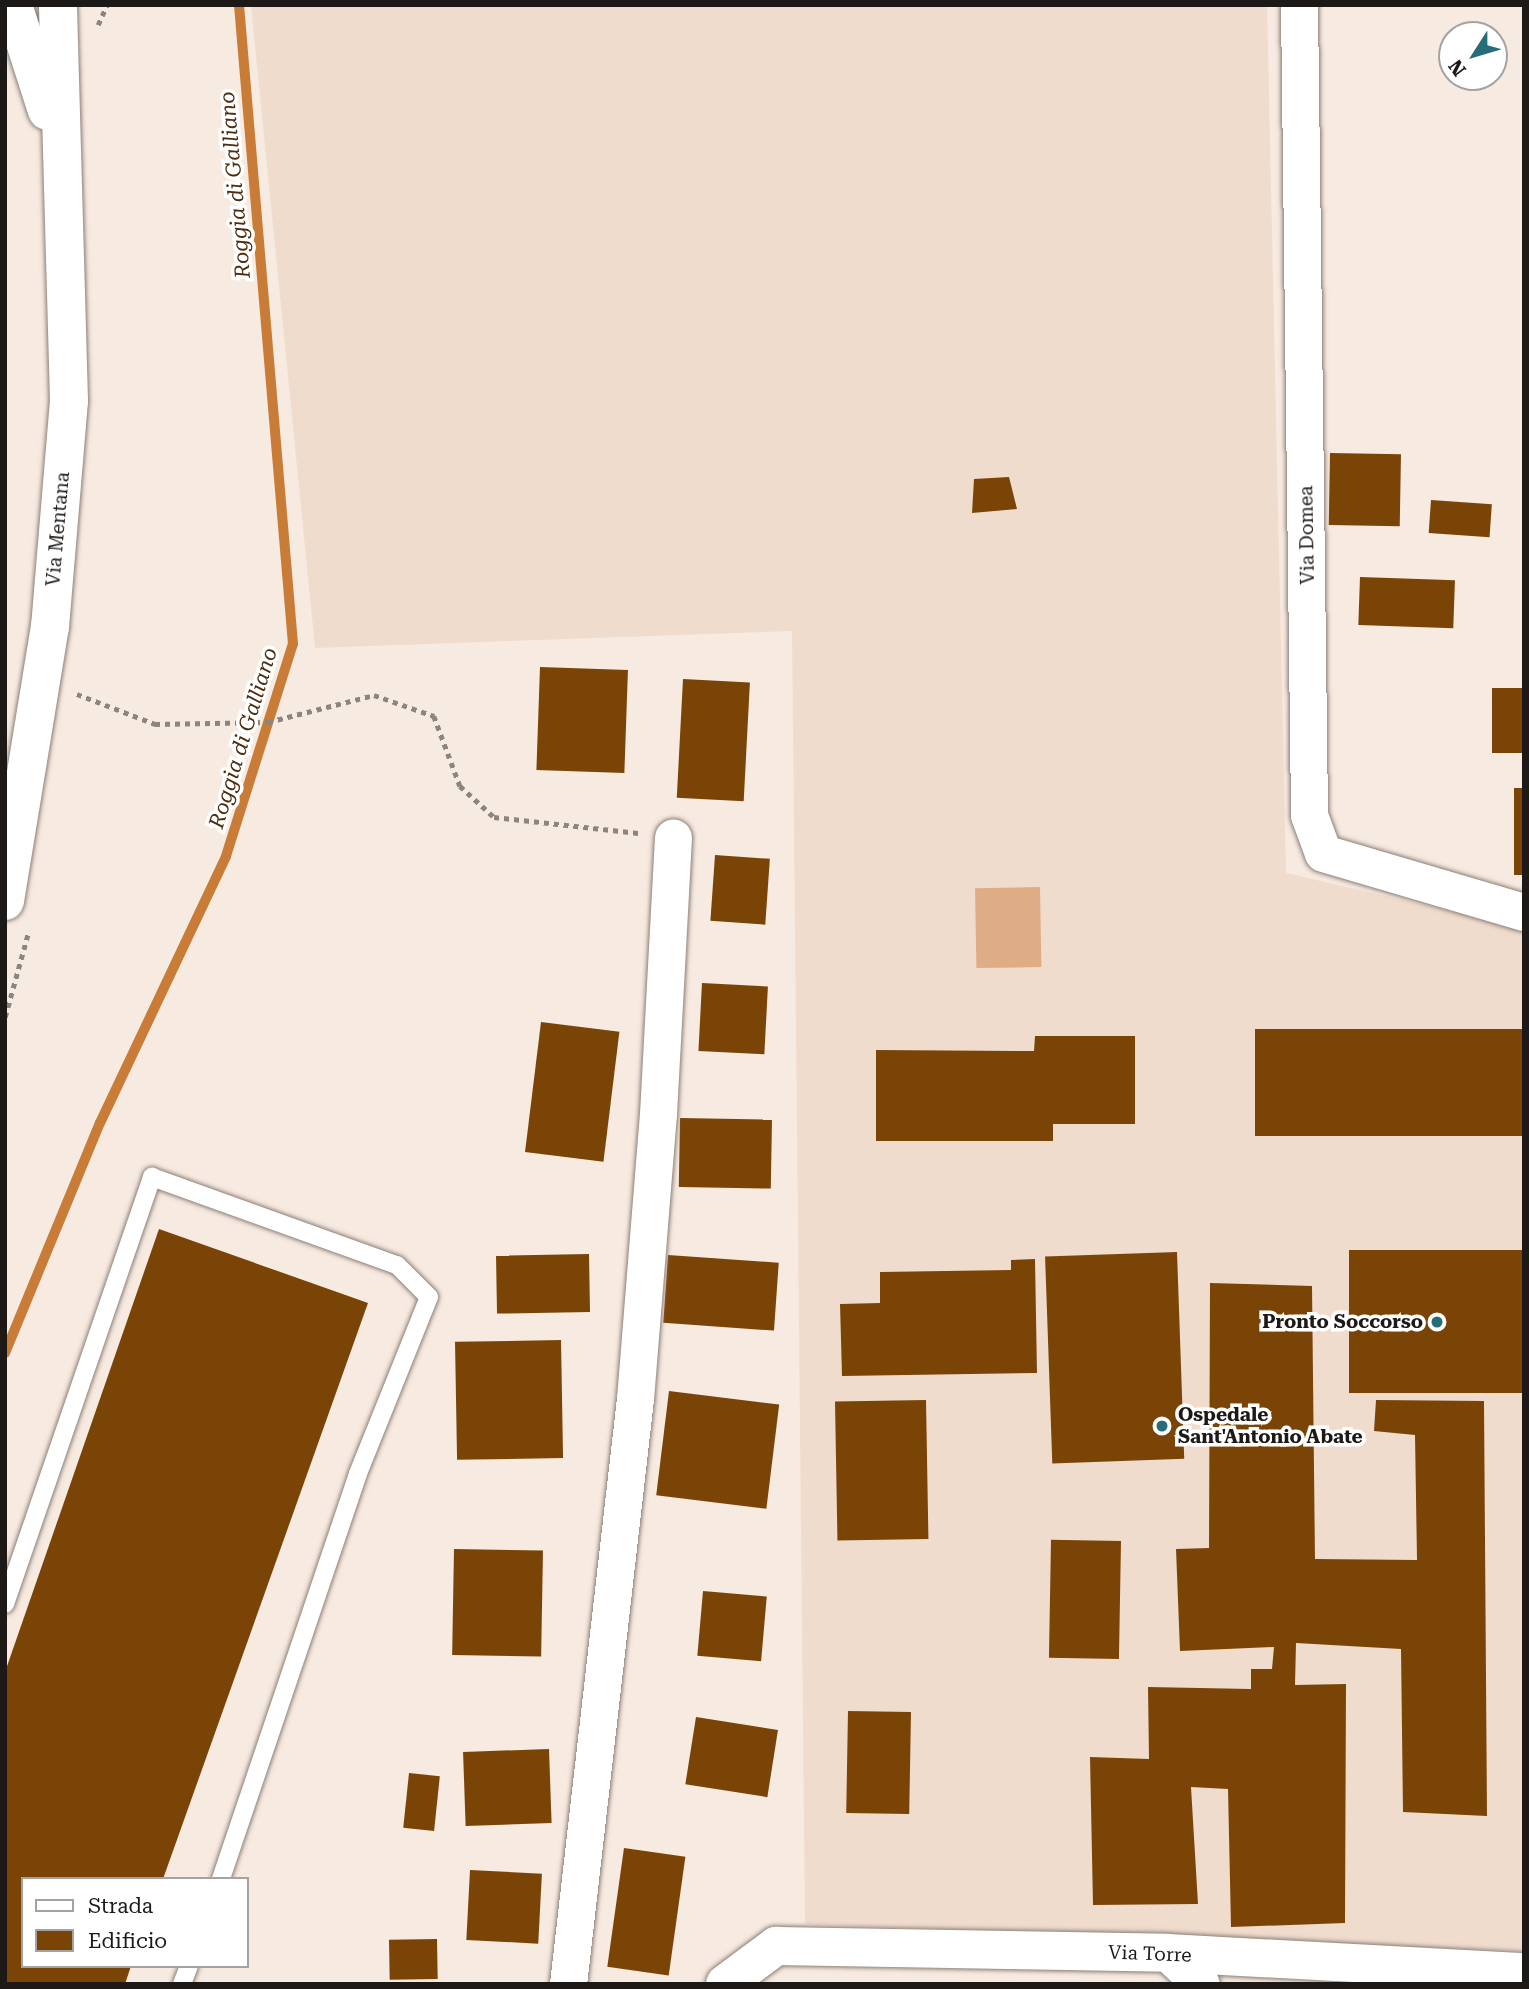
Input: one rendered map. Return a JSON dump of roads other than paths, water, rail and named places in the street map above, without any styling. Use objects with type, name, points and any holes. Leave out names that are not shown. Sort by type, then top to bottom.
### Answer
[{"type":"street","name":"Via Mentana","points":[[13,5],[60,153]]},
{"type":"street","name":"Via Domea","points":[[1299,5],[1309,815],[1323,853],[1524,912]]},
{"type":"street","name":"Via Mentana","points":[[5,901],[41,680],[69,401],[52,6]]},
{"type":"street","points":[[568,1984],[635,1399],[658,1114],[673,836]]},
{"type":"street","name":"Via Torre","points":[[725,1984],[776,1946],[1168,1954],[1524,1972]]},
{"type":"street","points":[[1168,1954],[1201,1984]]},
{"type":"lane","points":[[5,1604],[152,1177],[397,1265],[429,1297],[358,1474],[221,1877]]},
{"type":"waterway","name":"Roggia di Galliano","points":[[5,1353],[100,1123],[226,856],[293,644],[239,5]]},
{"type":"place","name":"Pronto Soccorso","points":[[1437,1322]]},
{"type":"place","name":"Ospedale Sant'Antonio Abate","points":[[1162,1426]]}]
